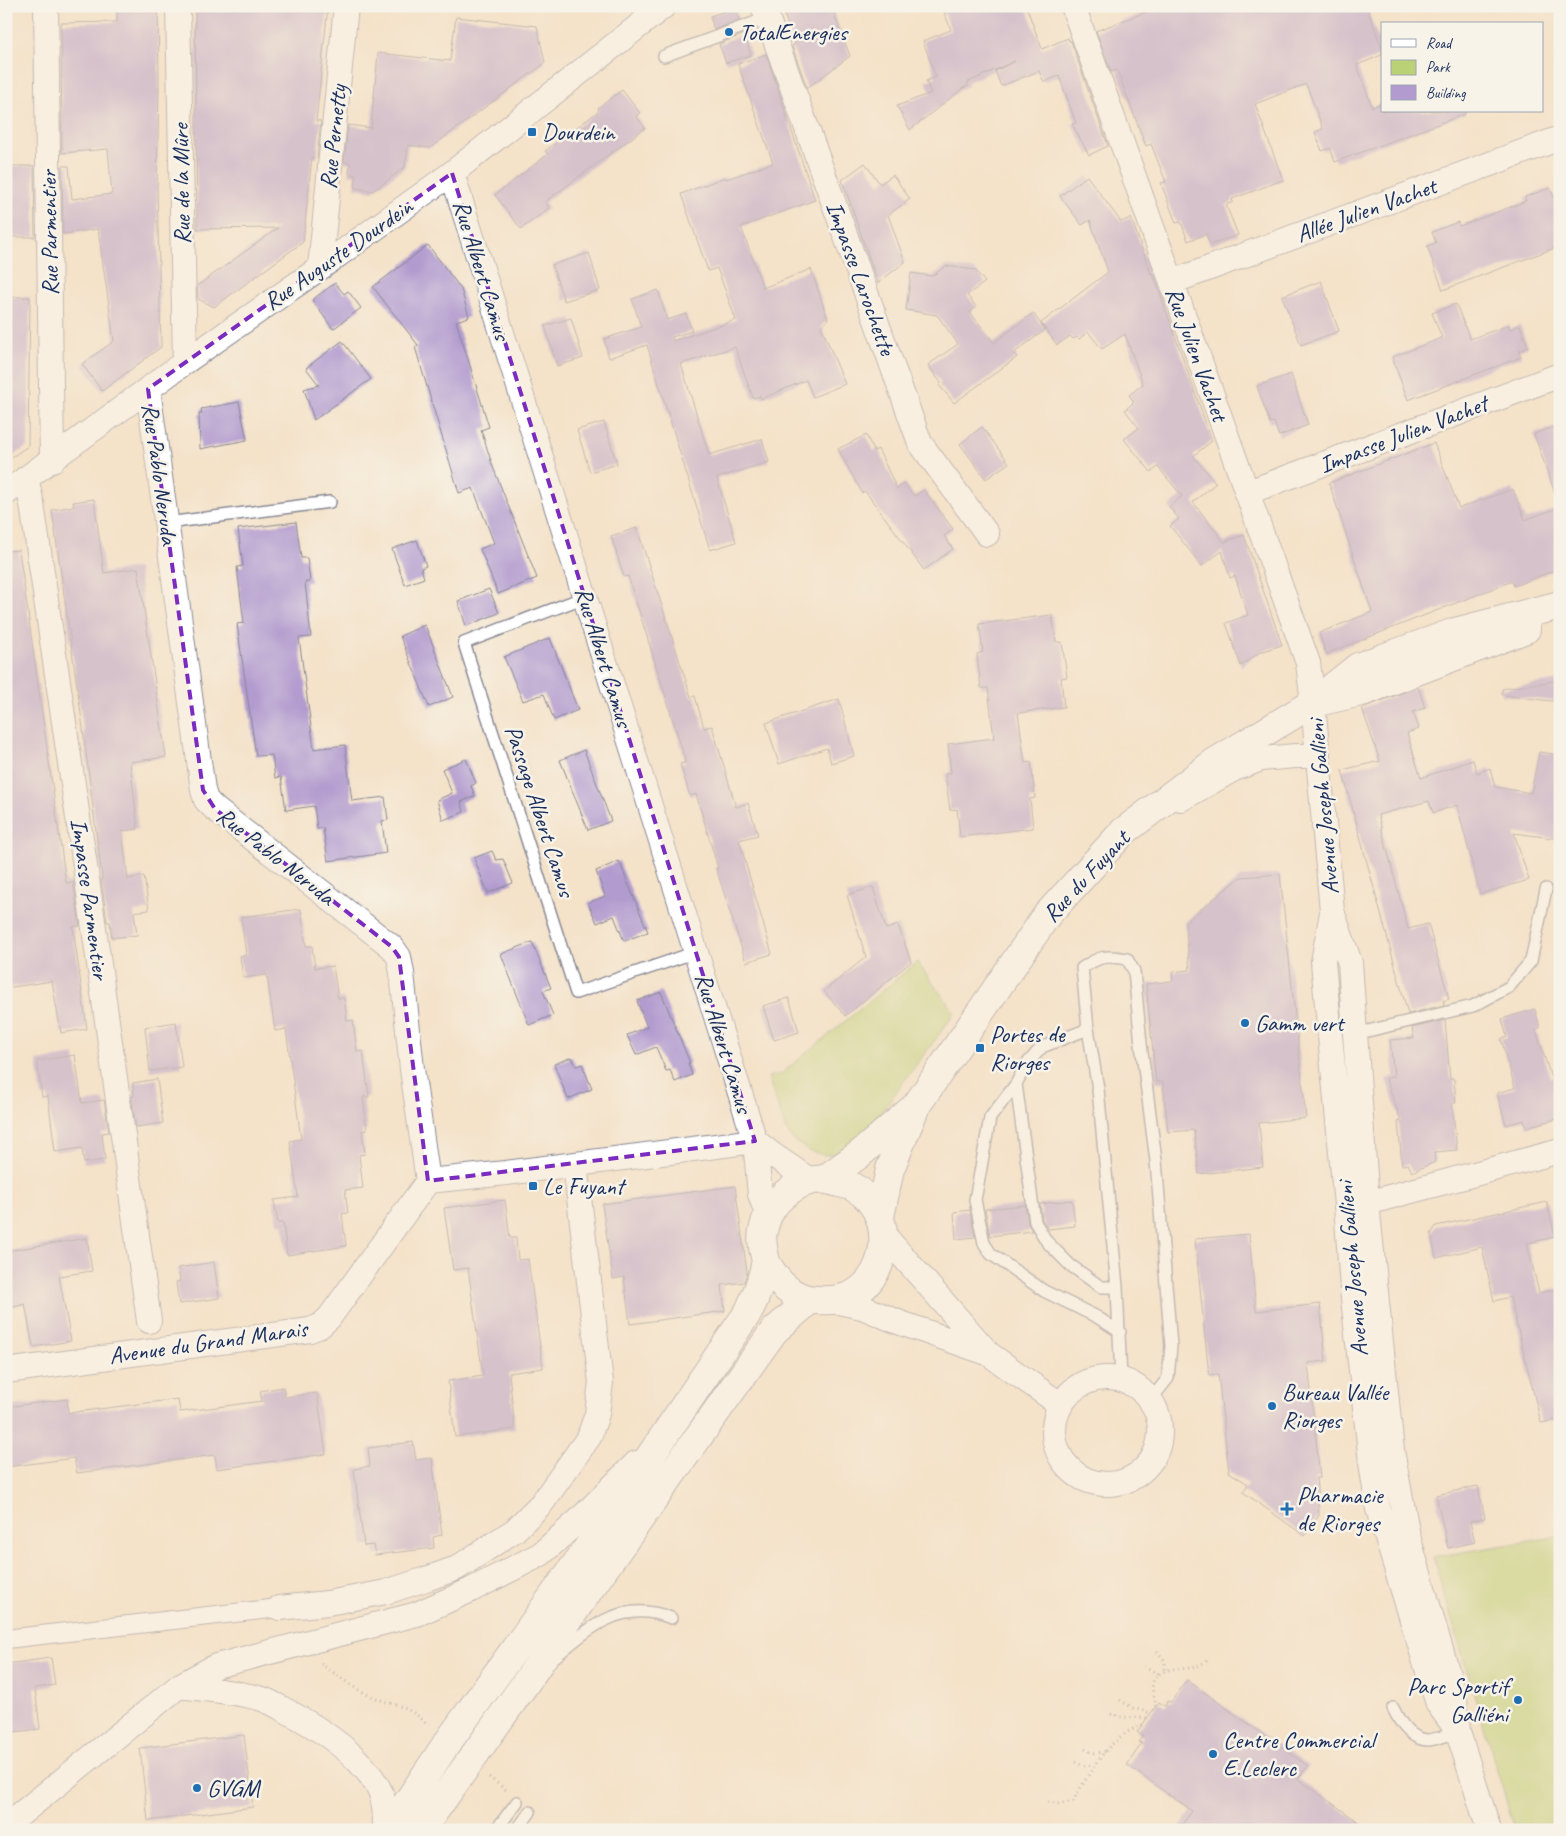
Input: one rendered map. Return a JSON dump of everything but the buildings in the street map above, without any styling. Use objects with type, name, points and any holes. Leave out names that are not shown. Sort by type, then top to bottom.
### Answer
[{"type":"street","name":"Rue Parmentier","points":[[46,6],[52,460]]},
{"type":"street","name":"Rue de la Mûre","points":[[178,6],[185,362]]},
{"type":"street","name":"Rue Pernetty","points":[[320,268],[346,6]]},
{"type":"street","name":"Rue Auguste Dourdein","points":[[6,494],[185,362],[452,173],[664,6]]},
{"type":"street","name":"Rue Julien Vachet","points":[[1074,6],[1308,663],[1313,703]]},
{"type":"street","name":"Impasse Larochette","points":[[765,12],[920,443],[987,534]]},
{"type":"street","name":"Allée Julien Vachet","points":[[1172,282],[1560,138]]},
{"type":"street","name":"Rue Albert Camus","points":[[452,173],[755,1141],[760,1194],[768,1217]]},
{"type":"street","name":"Impasse Julien Vachet","points":[[1246,492],[1560,375]]},
{"type":"street","name":"Rue Pablo Neruda","points":[[148,389],[202,790],[206,800],[215,809],[392,946],[399,957],[428,1181]]},
{"type":"street","name":"Impasse Parmentier","points":[[26,478],[32,504],[91,907],[149,1321]]},
{"type":"street","points":[[1313,703],[1358,667],[1455,632],[1560,606]]},
{"type":"street","points":[[1313,703],[1365,691],[1560,616]]},
{"type":"street","name":"Avenue Joseph Gallieni","points":[[1313,703],[1332,911],[1350,963],[1355,1034],[1357,1204],[1353,1298],[1378,1509],[1438,1704],[1458,1732],[1489,1830]]},
{"type":"street","name":"Rue du Fuyant","points":[[882,1226],[890,1169],[916,1106],[1047,916],[1123,832],[1215,762],[1313,703]]},
{"type":"street","points":[[1123,832],[1234,769],[1261,759],[1318,754]]},
{"type":"street","name":"Avenue Joseph Gallieni","points":[[1332,911],[1323,962],[1357,1204]]},
{"type":"street","name":"Rue du Fuyant","points":[[818,1180],[860,1154],[916,1106]]},
{"type":"street","name":"Rue Albert Camus","points":[[755,1141],[773,1156],[818,1180]]},
{"type":"street","points":[[428,1181],[755,1141]]},
{"type":"street","points":[[1357,1204],[1560,1152]]},
{"type":"street","points":[[6,1638],[328,1603],[386,1592],[457,1568],[515,1530],[542,1502],[589,1437],[597,1414],[601,1382],[575,1164]]},
{"type":"street","points":[[989,1354],[898,1322],[862,1307],[796,1295],[783,1287],[773,1276],[766,1262],[762,1245],[764,1227],[770,1210],[782,1196],[795,1186],[818,1180],[852,1187],[868,1199],[882,1226],[989,1354],[1061,1405]]},
{"type":"street","name":"Avenue du Grand Marais","points":[[6,1371],[310,1330],[320,1326],[329,1318],[428,1181]]},
{"type":"street","points":[[422,1830],[527,1682],[584,1597],[774,1331],[822,1300],[852,1295],[866,1284],[877,1270],[883,1253],[882,1226]]},
{"type":"street","points":[[387,1830],[589,1546],[749,1312],[758,1292],[766,1262]]},
{"type":"street","points":[[1104,1378],[1121,1380],[1135,1386],[1150,1401],[1155,1408],[1160,1422],[1160,1437],[1157,1451],[1149,1464],[1138,1474],[1125,1482],[1106,1484],[1087,1481],[1071,1471],[1060,1456],[1054,1440],[1055,1422],[1061,1405],[1072,1392],[1087,1382],[1104,1378]]},
{"type":"street","points":[[6,1826],[179,1686],[216,1666],[417,1614],[471,1590],[542,1554],[579,1520],[665,1433]]},
{"type":"street","points":[[179,1686],[220,1692],[237,1692],[264,1699],[306,1721],[333,1740],[363,1766],[378,1787],[385,1811],[387,1830]]},
{"type":"lane","points":[[664,56],[765,12]]},
{"type":"lane","points":[[167,523],[330,502]]},
{"type":"lane","name":"Passage Albert Camus","points":[[585,597],[464,643],[576,993],[696,952]]},
{"type":"lane","points":[[1355,1034],[1473,1006],[1509,987],[1531,961],[1546,889]]},
{"type":"lane","points":[[1121,1380],[1117,1287],[1098,1089],[1088,1029],[1082,968],[1096,959],[1110,956],[1126,959],[1134,971],[1156,1161],[1171,1346],[1168,1378],[1150,1401]]},
{"type":"lane","points":[[1088,1029],[1042,1047],[1026,1065],[1016,1084],[990,1118],[975,1200],[984,1243],[991,1254],[1044,1291],[1097,1317],[1120,1332]]},
{"type":"lane","points":[[1016,1084],[1035,1222],[1047,1242],[1070,1265],[1101,1287],[1117,1287]]},
{"type":"lane","points":[[527,1682],[588,1629],[625,1613],[638,1610],[657,1613],[671,1618]]},
{"type":"lane","points":[[1393,1708],[1399,1720],[1413,1735],[1427,1740],[1458,1732]]},
{"type":"lane","points":[[496,1830],[514,1798]]},
{"type":"lane","points":[[517,1830],[530,1812]]},
{"type":"path","points":[[310,1642],[317,1661],[372,1697],[401,1706],[420,1716],[446,1746]]},
{"type":"path","points":[[1157,1651],[1165,1661],[1165,1670]]},
{"type":"path","points":[[1156,1706],[1152,1688],[1154,1678],[1158,1674],[1165,1670],[1176,1668],[1189,1669],[1201,1666],[1208,1659]]},
{"type":"path","points":[[1144,1666],[1158,1674]]},
{"type":"path","points":[[1120,1700],[1133,1708],[1151,1713]]},
{"type":"path","points":[[1111,1714],[1120,1718],[1147,1718]]},
{"type":"path","points":[[1048,1802],[1059,1804],[1073,1801],[1094,1764],[1112,1744],[1129,1729],[1143,1725]]},
{"type":"path","points":[[1085,1749],[1092,1752],[1106,1752]]},
{"type":"path","points":[[1076,1762],[1083,1766],[1094,1764]]},
{"type":"path","points":[[469,1763],[514,1798]]},
{"type":"highlighted area","points":[[452,173],[755,1141],[428,1181],[399,957],[392,947],[215,809],[203,790],[148,389]]},
{"type":"green space","points":[[917,962],[955,1013],[858,1143],[833,1154],[824,1155],[809,1151],[794,1141],[786,1130],[768,1077],[781,1074]]},
{"type":"green space","name":"Parc Sportif Galliéni","points":[[1560,1536],[1560,1830],[1515,1830],[1433,1557]]},
{"type":"place","name":"TotalEnergies","points":[[729,32]]},
{"type":"place","name":"Dourdein","points":[[532,132]]},
{"type":"place","name":"Gamm vert","points":[[1245,1023]]},
{"type":"place","name":"Portes de Riorges","points":[[980,1048]]},
{"type":"place","name":"Le Fuyant","points":[[533,1186]]},
{"type":"place","name":"Bureau Vallée Riorges","points":[[1272,1406]]},
{"type":"place","name":"Pharmacie de Riorges","points":[[1287,1509]]},
{"type":"place","name":"Parc Sportif Galliéni","points":[[1518,1700]]},
{"type":"place","name":"Centre Commercial E.Leclerc","points":[[1213,1754]]},
{"type":"place","name":"GVGM","points":[[197,1788]]}]
